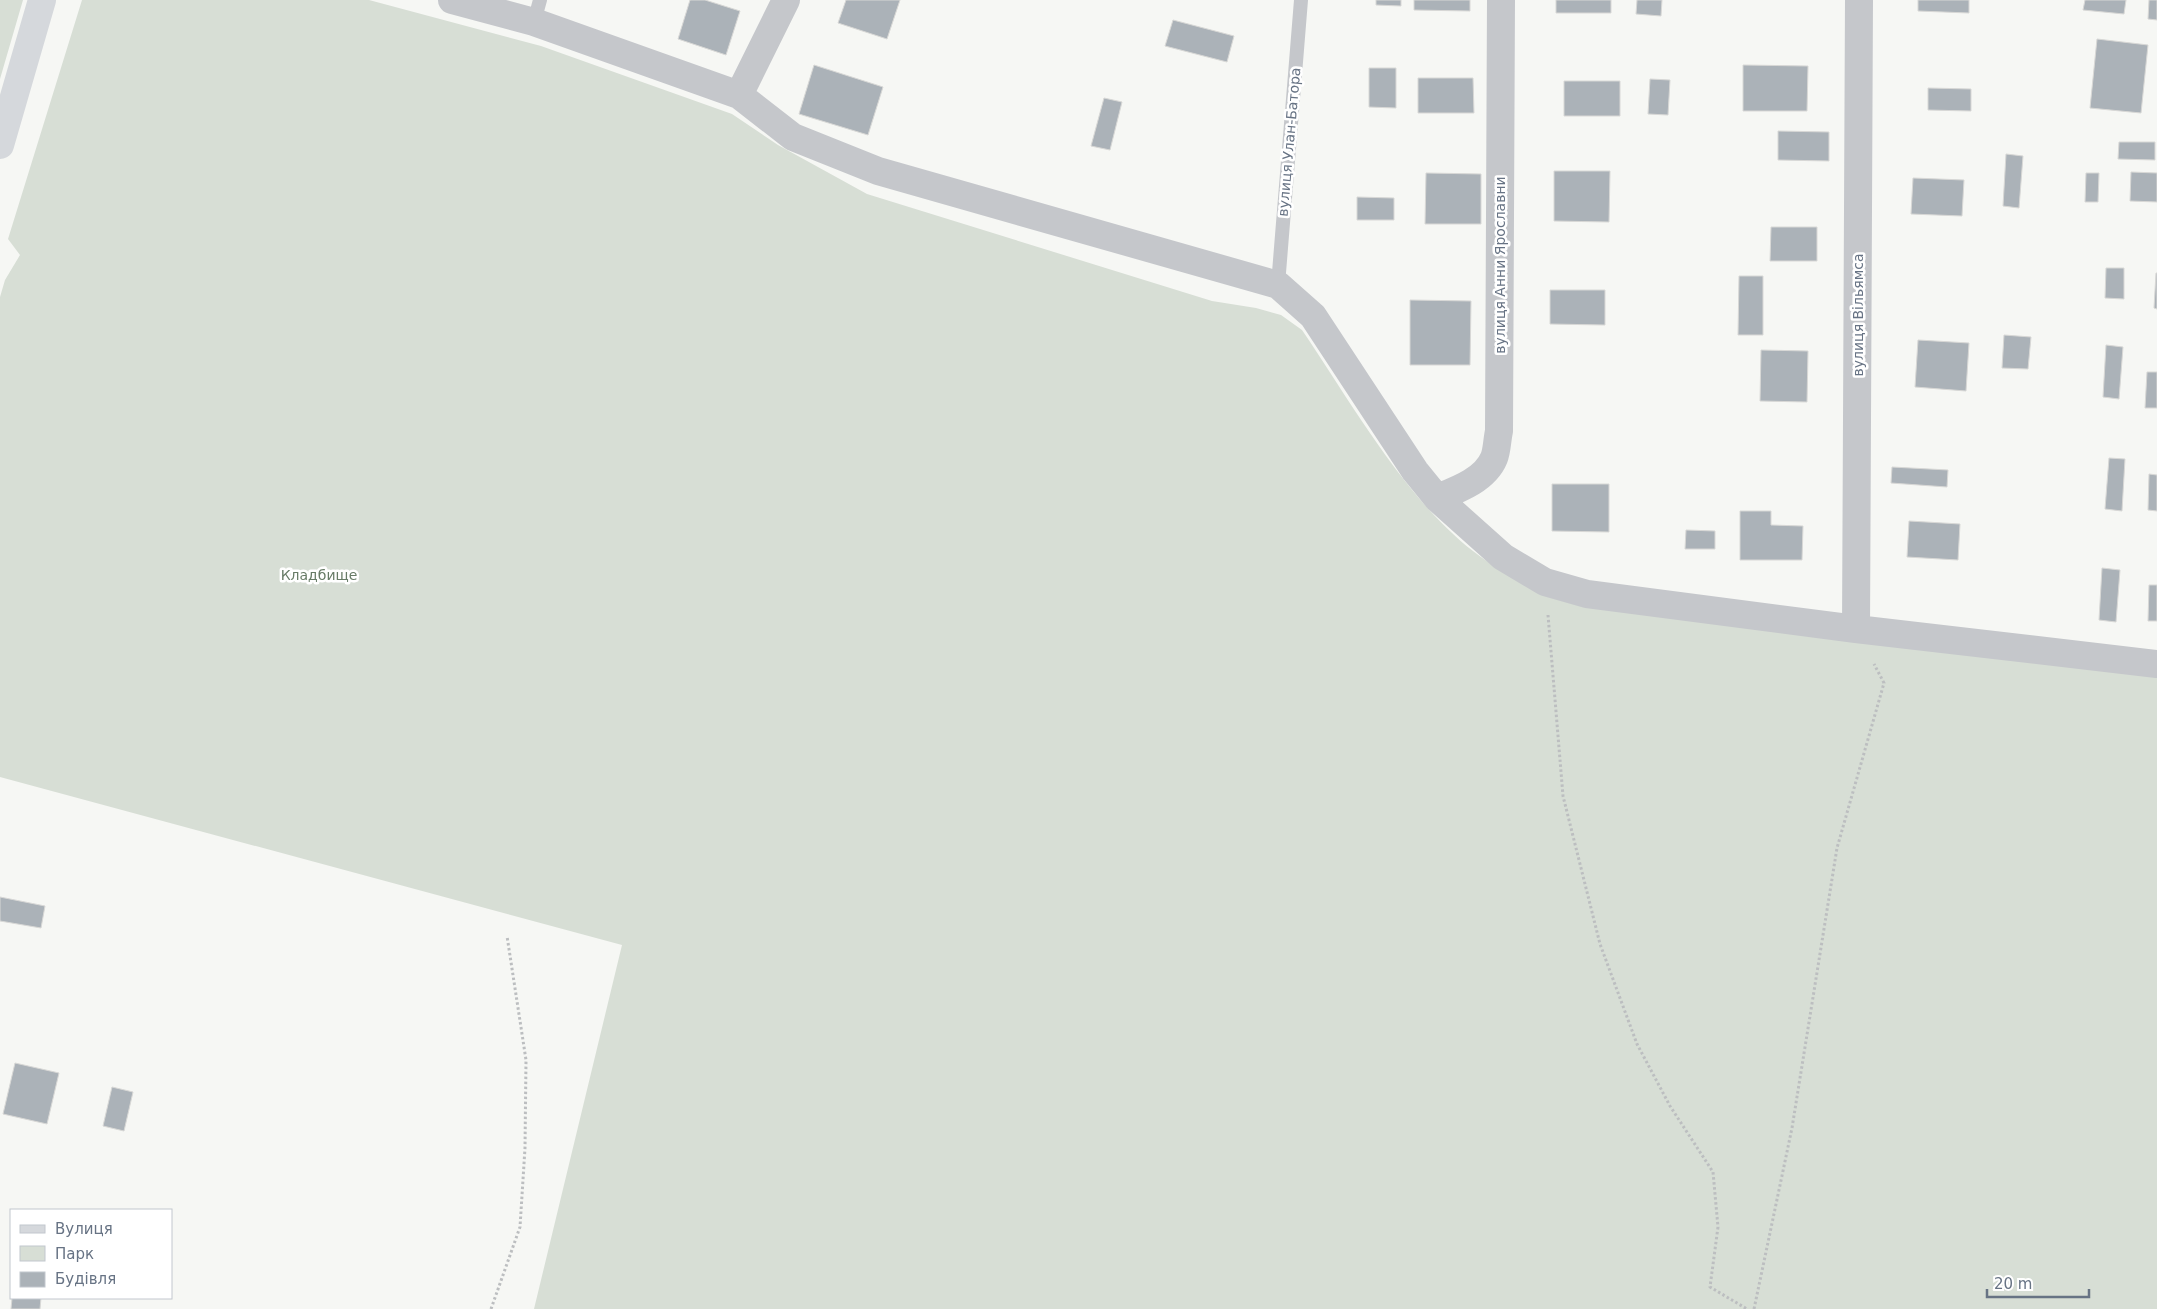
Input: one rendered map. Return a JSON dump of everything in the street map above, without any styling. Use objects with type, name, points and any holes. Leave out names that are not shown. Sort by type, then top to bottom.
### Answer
[{"type":"main road","points":[[0,145],[42,0]]},
{"type":"street","points":[[452,0],[537,11],[739,96],[793,137],[878,171],[1278,285],[1313,316],[1415,471],[1437,498],[1504,556],[1545,582],[1586,594],[1856,629],[2157,664]]},
{"type":"street","points":[[739,96],[786,0]]},
{"type":"street","name":"вулиця Анни Ярославни","points":[[1437,498],[1466,486],[1481,475],[1494,459],[1499,431],[1501,0]]},
{"type":"street","name":"вулиця Вільямса","points":[[1856,629],[1859,0]]},
{"type":"lane","name":"вулиця Улан-Батора","points":[[1278,285],[1301,0]]},
{"type":"path","points":[[1545,582],[1563,796],[1587,898],[1600,944],[1637,1044],[1670,1106],[1713,1172],[1718,1227],[1710,1287],[1747,1309]]},
{"type":"path","points":[[1754,1309],[1792,1128],[1837,848],[1884,683],[1856,629]]},
{"type":"path","points":[[491,1309],[520,1227],[525,1148],[526,1060],[508,936]]},
{"type":"green space","points":[[0,0],[23,0],[0,79]]},
{"type":"green space","name":"Кладбище","points":[[82,0],[369,0],[541,46],[732,114],[778,145],[867,194],[1212,301],[1256,308],[1281,315],[1302,330],[1383,451],[1430,510],[1455,536],[1481,557],[1536,591],[2157,675],[2157,1309],[534,1309],[622,945],[0,777],[0,297],[5,280],[20,255],[8,239]]},
{"type":"building","points":[[690,0],[705,0],[740,11],[726,55],[678,39]]},
{"type":"building","points":[[846,0],[900,0],[887,39],[838,23]]},
{"type":"building","points":[[1376,0],[1401,0],[1401,6],[1376,5]]},
{"type":"building","points":[[1414,0],[1470,0],[1470,11],[1414,10]]},
{"type":"building","points":[[1556,0],[1611,0],[1611,13],[1556,13]]},
{"type":"building","points":[[1637,0],[1662,0],[1661,16],[1636,14]]},
{"type":"building","points":[[1918,0],[1969,0],[1969,13],[1918,11]]},
{"type":"building","points":[[2085,0],[2126,0],[2124,14],[2083,10]]},
{"type":"building","points":[[2149,0],[2157,0],[2157,20],[2148,19]]},
{"type":"building","points":[[1173,20],[1234,36],[1227,62],[1165,46]]},
{"type":"building","points":[[2097,39],[2148,45],[2141,113],[2090,108]]},
{"type":"building","points":[[814,65],[883,87],[868,135],[799,114]]},
{"type":"building","points":[[1743,65],[1808,66],[1807,111],[1743,111]]},
{"type":"building","points":[[1369,68],[1396,68],[1396,108],[1369,107]]},
{"type":"building","points":[[1418,78],[1473,78],[1474,113],[1418,113]]},
{"type":"building","points":[[1650,79],[1670,80],[1668,115],[1648,114]]},
{"type":"building","points":[[1564,81],[1620,81],[1620,116],[1564,116]]},
{"type":"building","points":[[1928,88],[1971,89],[1971,111],[1928,110]]},
{"type":"building","points":[[1104,98],[1122,102],[1110,150],[1091,146]]},
{"type":"building","points":[[1778,131],[1829,132],[1829,161],[1778,160]]},
{"type":"building","points":[[2119,142],[2155,142],[2155,160],[2118,159]]},
{"type":"building","points":[[2006,154],[2023,156],[2019,208],[2003,206]]},
{"type":"building","points":[[1554,171],[1610,171],[1609,222],[1554,221]]},
{"type":"building","points":[[2131,172],[2157,173],[2157,202],[2130,201]]},
{"type":"building","points":[[1426,173],[1481,174],[1481,224],[1425,224]]},
{"type":"building","points":[[2086,173],[2099,173],[2098,202],[2085,202]]},
{"type":"building","points":[[1913,178],[1964,180],[1962,216],[1911,214]]},
{"type":"building","points":[[1357,197],[1394,198],[1394,220],[1357,220]]},
{"type":"building","points":[[1771,227],[1817,227],[1817,261],[1770,261]]},
{"type":"building","points":[[2106,268],[2124,268],[2124,299],[2105,298]]},
{"type":"building","points":[[2157,273],[2157,309],[2154,308]]},
{"type":"building","points":[[1739,276],[1763,276],[1763,335],[1738,335]]},
{"type":"building","points":[[1550,290],[1605,290],[1605,325],[1550,324]]},
{"type":"building","points":[[1410,300],[1471,301],[1470,365],[1410,365]]},
{"type":"building","points":[[2004,335],[2031,337],[2028,369],[2002,368]]},
{"type":"building","points":[[1918,340],[1969,343],[1966,391],[1915,387]]},
{"type":"building","points":[[2106,345],[2123,347],[2119,399],[2103,397]]},
{"type":"building","points":[[1761,350],[1808,351],[1807,402],[1760,401]]},
{"type":"building","points":[[2147,372],[2157,372],[2157,408],[2145,408]]},
{"type":"building","points":[[2109,458],[2125,459],[2122,511],[2105,509]]},
{"type":"building","points":[[1892,467],[1948,470],[1947,487],[1891,483]]},
{"type":"building","points":[[2149,474],[2157,475],[2157,511],[2148,510]]},
{"type":"building","points":[[1552,484],[1609,484],[1609,532],[1552,531]]},
{"type":"building","points":[[1740,511],[1771,511],[1771,525],[1803,526],[1802,560],[1740,560]]},
{"type":"building","points":[[1909,521],[1960,524],[1958,560],[1907,557]]},
{"type":"building","points":[[1686,530],[1715,531],[1715,549],[1685,549]]},
{"type":"building","points":[[2102,568],[2120,570],[2116,622],[2099,620]]},
{"type":"building","points":[[2149,585],[2157,585],[2157,621],[2148,621]]},
{"type":"building","points":[[0,897],[45,906],[41,928],[0,921]]},
{"type":"building","points":[[15,1063],[59,1073],[47,1124],[3,1114]]},
{"type":"building","points":[[112,1087],[133,1092],[124,1131],[103,1126]]},
{"type":"building","points":[[12,1299],[41,1299],[40,1309],[11,1309]]}]
